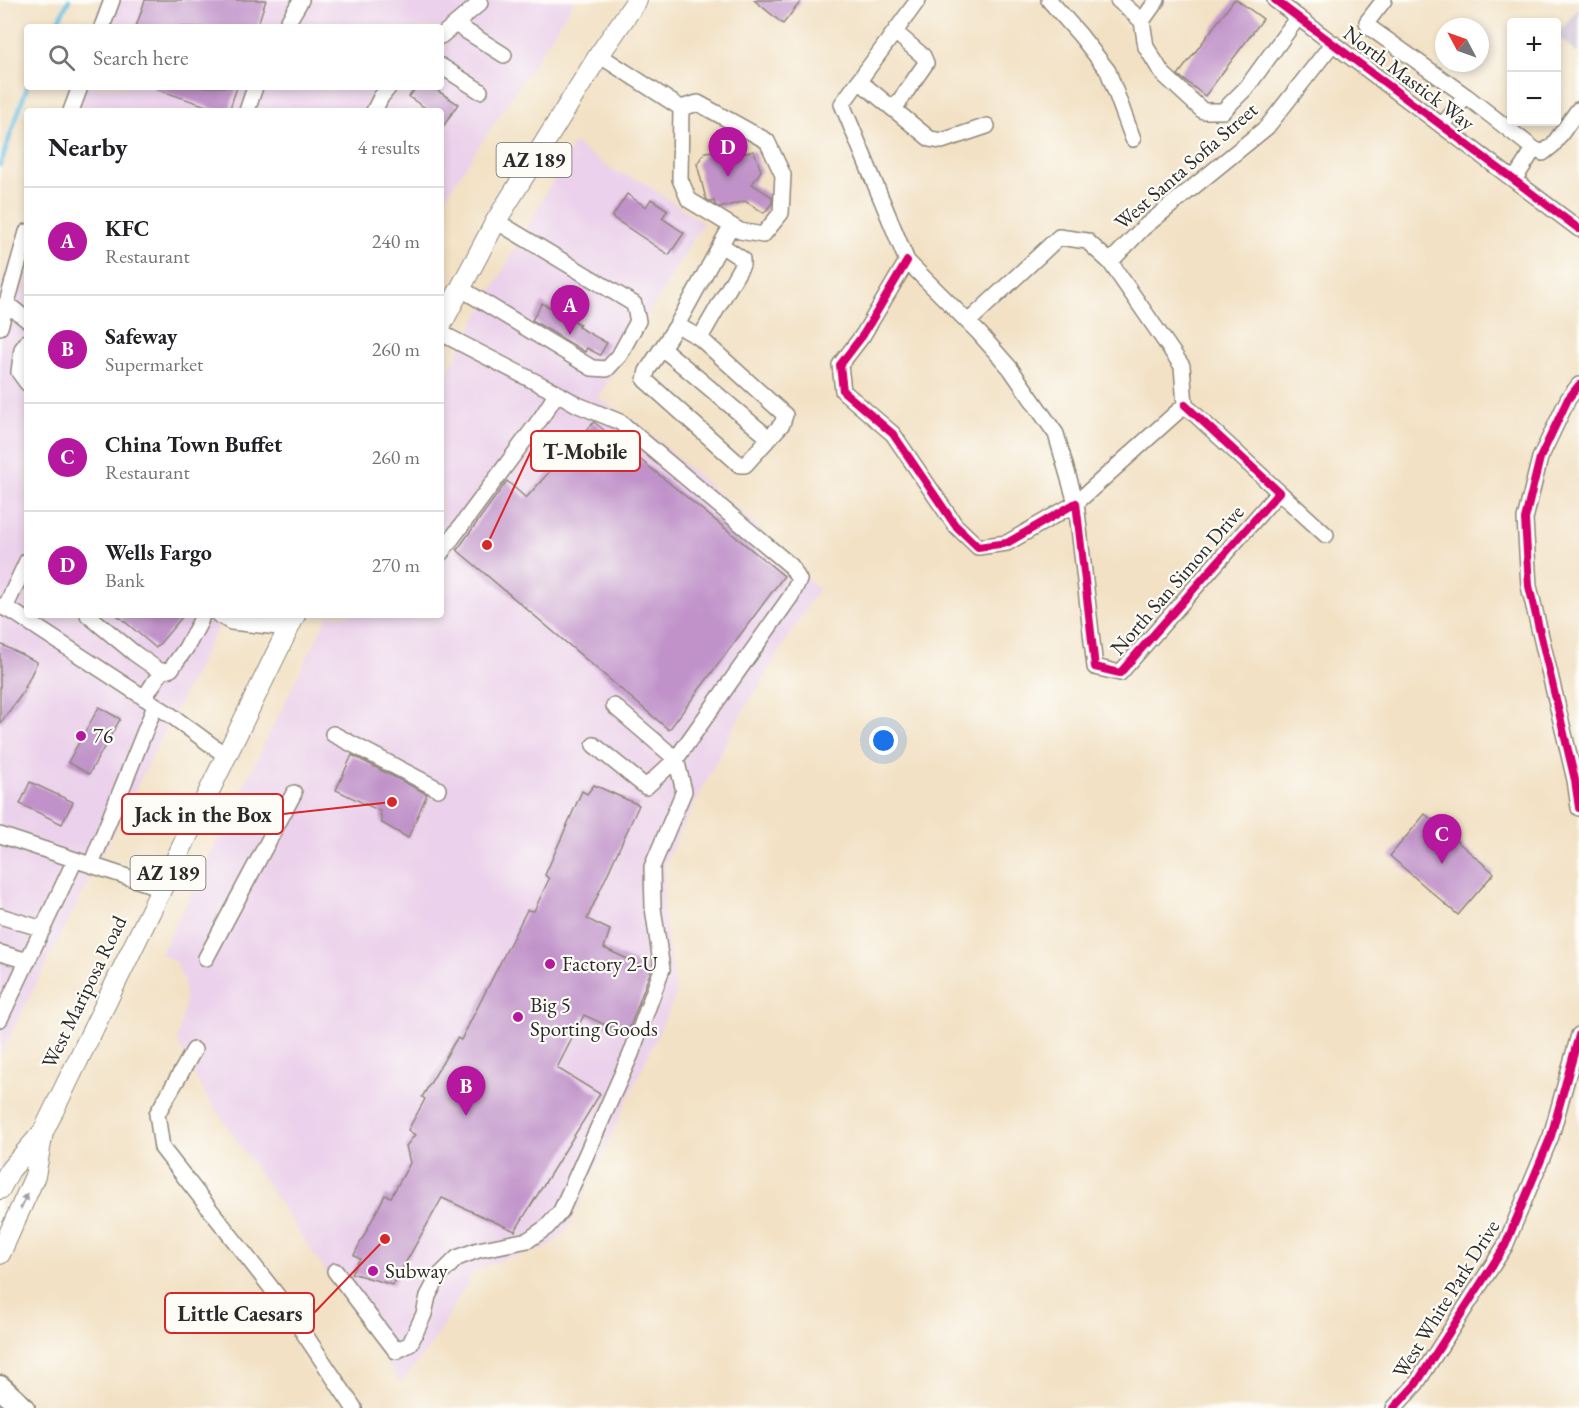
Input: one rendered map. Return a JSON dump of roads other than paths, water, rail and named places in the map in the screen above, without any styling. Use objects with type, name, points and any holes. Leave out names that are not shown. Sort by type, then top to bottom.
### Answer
[{"type":"highway","points":[[0,1387],[23,1408]]},
{"type":"main road","name":"AZ 189","points":[[444,319],[496,221],[599,55],[637,0]]},
{"type":"main road","name":"West Mariposa Road","points":[[0,1189],[10,1170],[43,1132],[291,621]]},
{"type":"main road","name":"West Mariposa Road","points":[[0,1254],[35,1176],[43,1132]]},
{"type":"street","points":[[103,24],[112,0]]},
{"type":"street","points":[[918,0],[859,81],[930,139],[942,141],[987,126]]},
{"type":"street","points":[[1049,0],[1108,71],[1133,139]]},
{"type":"street","points":[[1118,0],[1142,21],[1146,47],[1162,74],[1203,111],[1223,111],[1247,87],[1298,17]]},
{"type":"street","points":[[1142,21],[1157,0]]},
{"type":"street","name":"North Mastick Way","points":[[1275,0],[1579,229]]},
{"type":"street","points":[[1384,0],[1367,22],[1369,27],[1466,96],[1534,149],[1543,153],[1553,145],[1578,110]]},
{"type":"street","points":[[286,24],[297,1]]},
{"type":"street","points":[[444,33],[480,3]]},
{"type":"street","points":[[455,24],[504,55]]},
{"type":"street","points":[[894,110],[926,63],[922,56],[895,32]]},
{"type":"street","name":"West Santa Sofia Street","points":[[1110,262],[1143,228],[1267,127],[1333,43]]},
{"type":"street","points":[[599,55],[681,108],[698,103],[767,141],[783,175],[781,213],[763,235],[740,231],[689,200],[680,179],[681,108]]},
{"type":"street","points":[[444,68],[480,91]]},
{"type":"street","name":"North San Simon Drive","points":[[859,81],[842,104],[907,261],[1010,368],[1056,434],[1076,503],[1095,667],[1120,673],[1279,492]]},
{"type":"street","points":[[72,108],[79,90]]},
{"type":"street","points":[[247,108],[254,90]]},
{"type":"street","points":[[376,108],[387,90]]},
{"type":"street","points":[[1442,126],[1466,96]]},
{"type":"street","points":[[1514,180],[1534,149]]},
{"type":"street","points":[[460,288],[592,368],[608,369],[619,356],[638,321],[634,304],[496,221]]},
{"type":"street","points":[[677,325],[700,338],[785,415],[782,424],[745,465],[740,465],[645,380],[647,371],[677,325],[731,226]]},
{"type":"street","points":[[968,322],[1059,237],[1087,241],[1110,262],[1182,366],[1185,405],[1326,535]]},
{"type":"street","points":[[700,338],[742,265],[742,259],[721,245]]},
{"type":"street","points":[[0,327],[6,303],[22,273],[24,257]]},
{"type":"street","points":[[907,261],[863,335],[840,365],[843,390],[893,434],[955,525],[978,547],[1007,543],[1076,503],[1185,405]]},
{"type":"street","points":[[6,303],[24,318]]},
{"type":"street","points":[[444,335],[578,405],[620,422],[791,566],[799,580],[791,596],[676,759],[646,787],[594,745]]},
{"type":"street","points":[[24,346],[19,372],[24,380]]},
{"type":"street","points":[[662,348],[769,438]]},
{"type":"street","points":[[1579,385],[1568,399],[1540,458],[1525,519],[1529,586],[1573,770],[1579,808]]},
{"type":"street","points":[[444,549],[557,393]]},
{"type":"street","points":[[24,567],[2,607],[150,702],[225,755]]},
{"type":"street","points":[[92,618],[161,672]]},
{"type":"street","points":[[161,672],[171,669],[186,648],[201,618]]},
{"type":"street","points":[[224,618],[231,622],[291,621]]},
{"type":"street","points":[[91,865],[161,672]]},
{"type":"street","points":[[335,1270],[396,1351],[410,1344],[424,1314],[428,1296],[438,1277],[457,1258],[478,1250],[528,1240],[547,1227],[561,1211],[631,1054],[662,969],[653,908],[652,867],[684,790],[676,759],[614,706]]},
{"type":"street","points":[[333,734],[438,789]]},
{"type":"street","points":[[206,958],[294,793]]},
{"type":"street","points":[[0,835],[161,888]]},
{"type":"street","points":[[0,1019],[5,998],[28,961],[75,860]]},
{"type":"street","points":[[0,916],[43,929]]},
{"type":"street","points":[[0,953],[28,961]]},
{"type":"street","name":"West White Park Drive","points":[[1394,1408],[1416,1384],[1505,1246],[1551,1136],[1579,1035]]},
{"type":"street","points":[[194,1050],[157,1114],[162,1148],[287,1308],[354,1408]]},
{"type":"waterway","points":[[57,24],[69,0]]},
{"type":"waterway","points":[[0,165],[26,90]]},
{"type":"place","name":"Wells Fargo","points":[[728,177]]},
{"type":"place","name":"KFC","points":[[570,335]]},
{"type":"place","name":"T-Mobile","points":[[487,545]]},
{"type":"place","name":"76","points":[[81,736]]},
{"type":"place","name":"Jack in the Box","points":[[392,802]]},
{"type":"place","name":"China Town Buffet","points":[[1442,864]]},
{"type":"place","name":"Factory 2-U","points":[[550,964]]},
{"type":"place","name":"Big 5 Sporting Goods","points":[[518,1017]]},
{"type":"place","name":"Safeway","points":[[466,1116]]},
{"type":"place","name":"Little Caesars","points":[[385,1239]]},
{"type":"place","name":"Subway","points":[[373,1271]]}]
